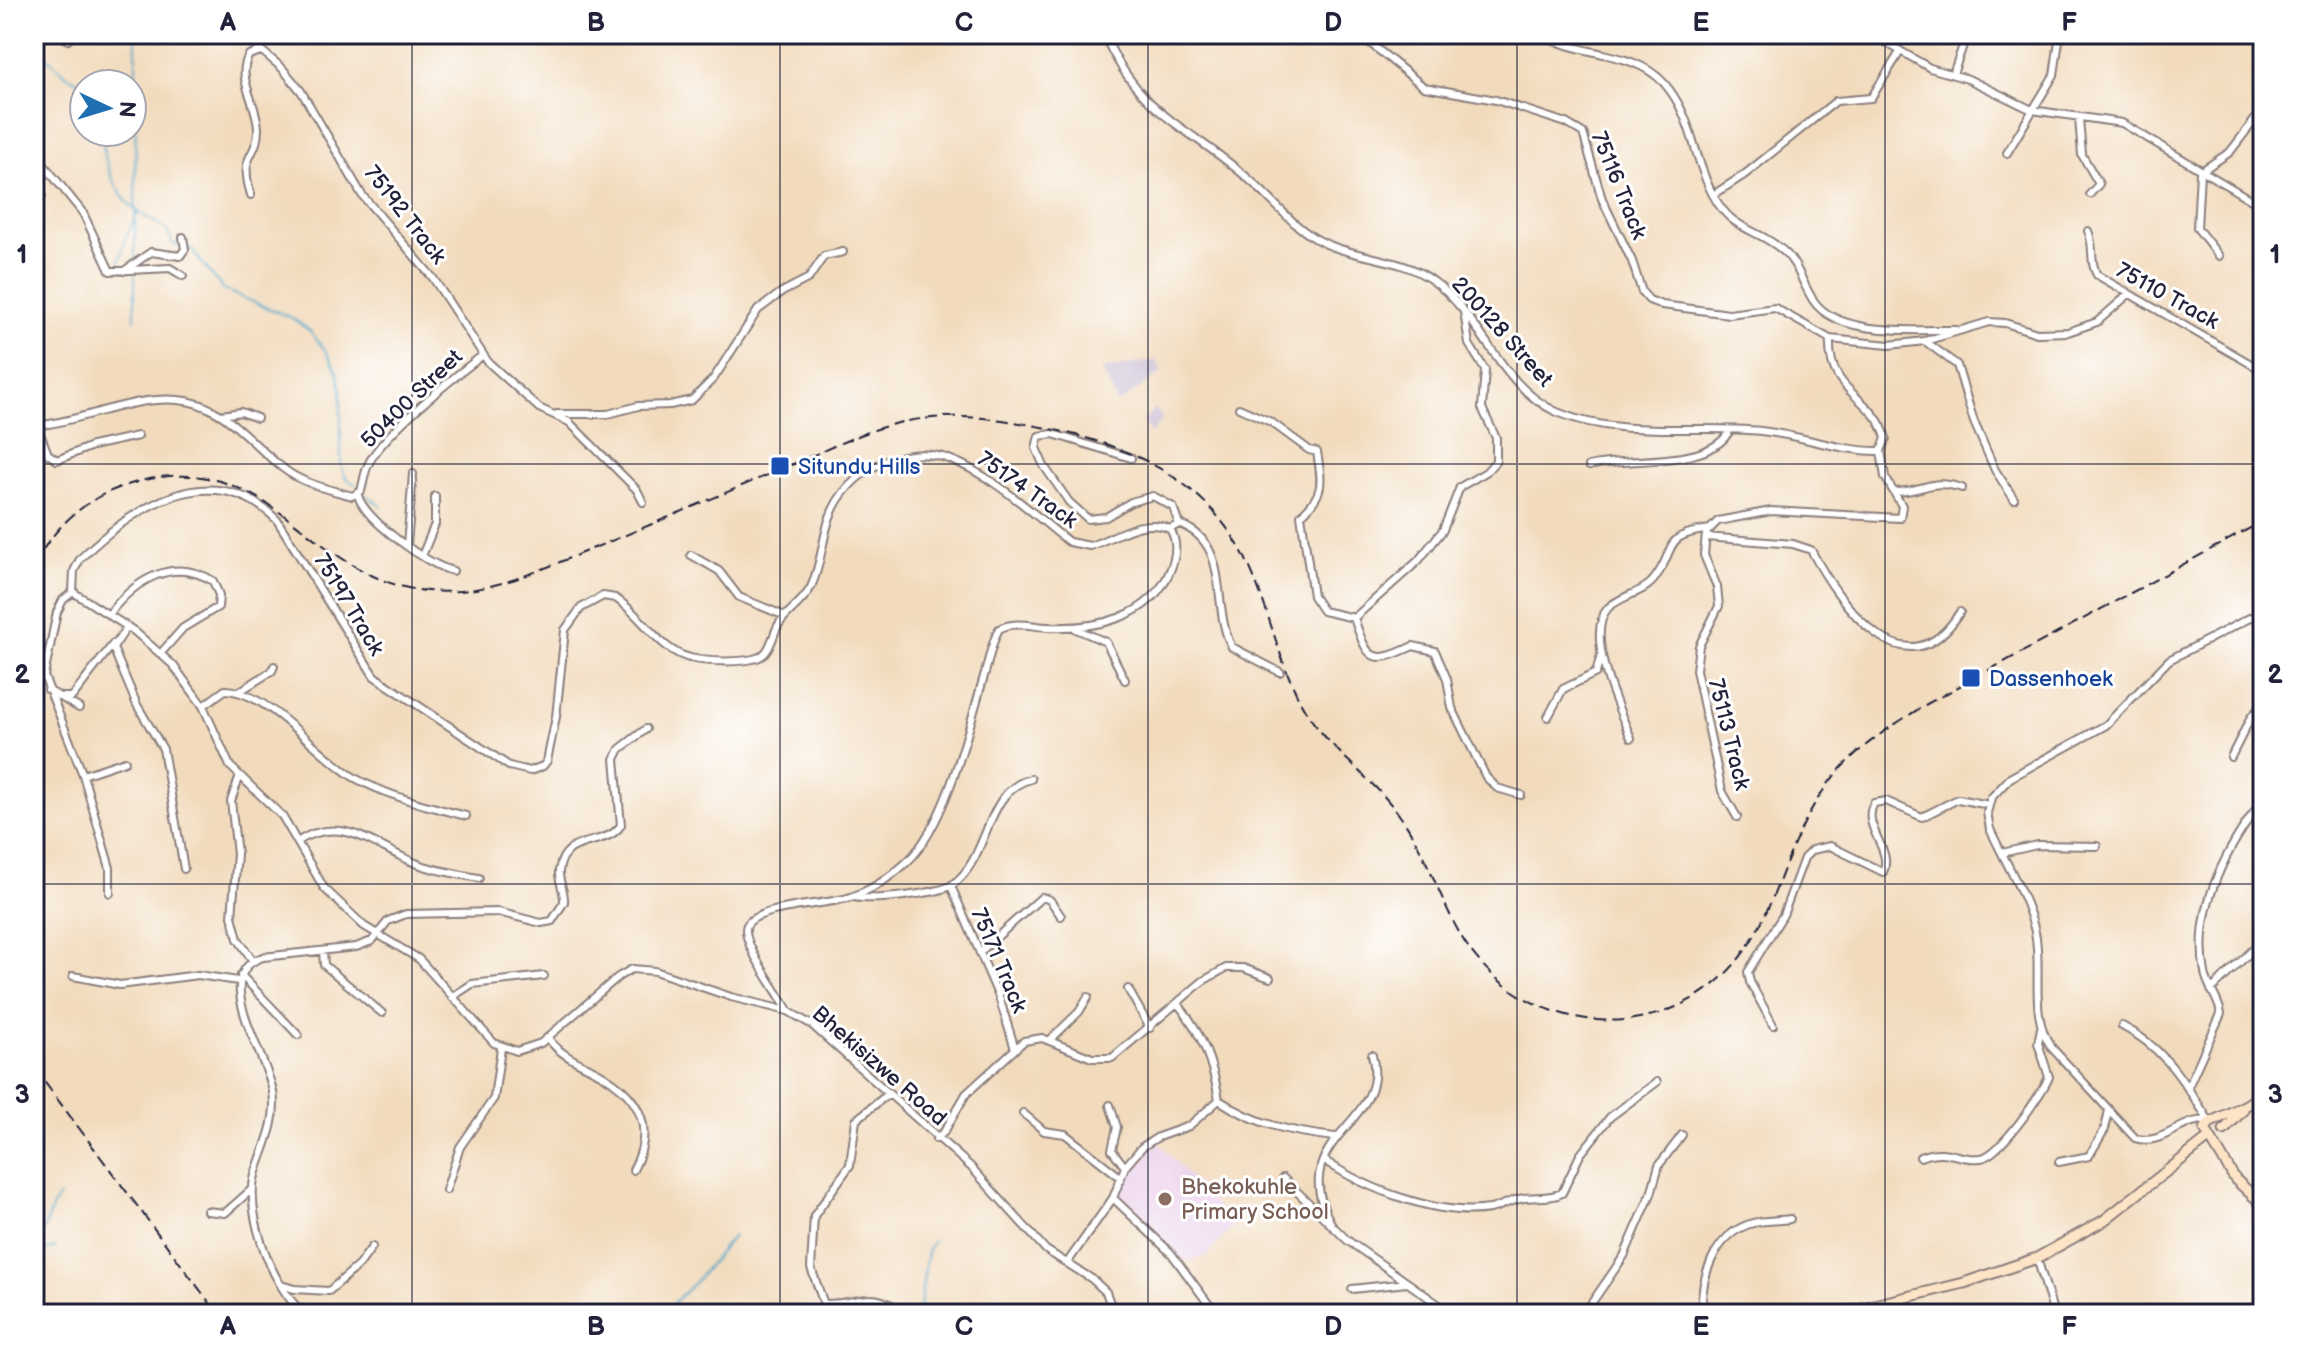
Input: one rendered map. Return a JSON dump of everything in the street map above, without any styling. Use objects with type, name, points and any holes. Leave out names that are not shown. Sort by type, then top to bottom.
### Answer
[{"type":"street","points":[[58,34],[70,37]]},
{"type":"street","name":"75192 Track","points":[[242,34],[301,91],[362,195],[433,278],[483,355],[539,408],[554,414],[581,434],[637,490],[643,502]]},
{"type":"street","name":"200128 Street","points":[[1104,34],[1140,94],[1159,114],[1250,179],[1301,228],[1345,251],[1422,273],[1441,287],[1527,392],[1553,411],[1608,423],[1759,431],[1881,451]]},
{"type":"street","name":"75116 Track","points":[[1359,34],[1424,87],[1507,103],[1566,123],[1583,133],[1602,199],[1632,261],[1642,292],[1649,300],[1671,307],[1729,314],[1775,308],[1830,339]]},
{"type":"street","points":[[1542,34],[1571,48],[1639,65],[1663,82],[1690,127],[1713,195],[1735,223],[1780,247],[1791,258],[1814,301],[1845,322],[1893,330],[1959,333]]},
{"type":"street","points":[[1871,34],[1930,68],[1953,74],[2032,110],[2122,123],[2263,207]]},
{"type":"street","points":[[1953,74],[1967,34]]},
{"type":"street","points":[[2007,153],[2054,75],[2060,34]]},
{"type":"street","points":[[2263,38],[2263,47]]},
{"type":"street","points":[[251,195],[246,160],[258,128],[244,70],[249,55],[261,51]]},
{"type":"street","points":[[1713,195],[1744,175],[1836,101],[1871,98],[1900,52]]},
{"type":"street","points":[[2200,172],[2230,152],[2263,109]]},
{"type":"street","points":[[2079,118],[2083,159],[2098,181],[2097,188],[2090,194]]},
{"type":"street","points":[[34,159],[41,162],[77,205],[97,238],[110,271],[121,273],[167,268],[183,276]]},
{"type":"street","points":[[2200,172],[2197,228],[2219,256]]},
{"type":"street","points":[[34,182],[42,196]]},
{"type":"street","name":"75110 Track","points":[[2088,231],[2094,243],[2095,272],[2115,289],[2129,294],[2263,371]]},
{"type":"street","points":[[121,273],[151,252],[180,256],[185,249],[183,237]]},
{"type":"street","points":[[554,414],[608,414],[638,406],[670,405],[692,400],[714,378],[758,310],[782,292],[809,278],[824,256],[843,252]]},
{"type":"street","points":[[1960,612],[1934,641],[1901,646],[1861,626],[1835,594],[1811,550],[1793,544],[1706,537],[1718,521],[1771,511],[1902,516],[1902,506],[1896,492],[1885,477],[1881,451],[1886,438],[1881,424],[1837,378],[1829,354],[1830,339],[1889,345],[1925,341],[1989,322],[2005,323],[2037,333],[2068,332],[2097,322],[2129,294]]},
{"type":"street","points":[[1354,618],[1418,561],[1443,530],[1460,487],[1486,472],[1496,461],[1496,438],[1482,408],[1485,370],[1469,344],[1464,312]]},
{"type":"street","points":[[1925,341],[1949,356],[1959,368],[1974,422],[1995,470],[2014,499]]},
{"type":"street","name":"50400 Street","points":[[358,495],[366,469],[376,452],[441,389],[483,355]]},
{"type":"street","points":[[34,426],[161,400],[198,403],[221,415],[257,442],[287,472],[348,495],[358,495],[362,507],[407,545],[435,566],[453,571]]},
{"type":"street","points":[[1239,408],[1271,422],[1309,450],[1317,452],[1322,478],[1316,502],[1301,515],[1313,596],[1323,611],[1354,618]]},
{"type":"street","points":[[221,415],[236,411],[257,418]]},
{"type":"street","points":[[34,418],[34,426],[48,454],[59,460],[92,446],[138,436]]},
{"type":"street","points":[[1589,466],[1706,451],[1724,439],[1730,430]]},
{"type":"street","points":[[1131,458],[1053,434],[1039,436],[1036,448],[1069,502],[1088,519],[1106,517],[1145,496],[1170,503],[1179,524],[1200,535],[1211,550],[1232,647],[1280,672]]},
{"type":"street","name":"75174 Track","points":[[785,616],[804,599],[811,586],[831,515],[843,494],[873,467],[909,454],[928,454],[966,468],[1069,542],[1090,546],[1144,525],[1155,524],[1170,529]]},
{"type":"street","points":[[407,545],[413,474]]},
{"type":"street","points":[[1896,492],[1914,491],[1941,481],[1962,488]]},
{"type":"street","name":"75197 Track","points":[[110,893],[110,868],[83,775],[48,690],[43,665],[63,600],[73,592],[74,571],[80,559],[147,507],[186,491],[234,493],[268,511],[277,520],[374,676],[498,760],[530,771],[547,761],[556,717],[565,630],[581,608],[603,596],[615,598],[668,646],[694,659],[757,658],[770,645],[785,616]]},
{"type":"street","points":[[422,556],[435,524],[435,496]]},
{"type":"street","points":[[852,897],[896,872],[923,843],[965,742],[999,629],[1011,625],[1073,628],[1109,622],[1143,606],[1159,593],[1173,564],[1176,544],[1170,529],[1179,524]]},
{"type":"street","points":[[1631,738],[1601,655],[1599,636],[1606,611],[1653,581],[1669,546],[1677,537],[1710,529]]},
{"type":"street","name":"75113 Track","points":[[1706,537],[1704,555],[1717,587],[1719,606],[1701,640],[1696,670],[1715,747],[1719,779],[1737,817]]},
{"type":"street","points":[[691,555],[719,571],[739,597],[785,616]]},
{"type":"street","points":[[109,614],[124,594],[167,571],[186,569],[213,581],[219,595],[218,607],[183,628],[161,653]]},
{"type":"street","points":[[73,592],[127,627],[161,653],[182,675],[203,706],[225,757],[239,778],[282,816],[324,888],[345,911],[376,934],[419,959],[485,1035],[501,1048],[494,1098],[460,1147],[446,1190]]},
{"type":"street","points":[[1920,1157],[1946,1151],[1979,1159],[1996,1152],[2049,1077],[2039,1051],[2041,1028],[2034,929],[1988,821],[1994,793],[2010,778],[2116,717],[2169,660],[2263,611]]},
{"type":"street","points":[[1354,618],[1366,651],[1375,657],[1390,657],[1413,646],[1435,651],[1447,679],[1452,708],[1486,777],[1497,788],[1521,795]]},
{"type":"street","points":[[59,697],[72,697],[127,627]]},
{"type":"street","points":[[1073,628],[1106,642],[1125,680]]},
{"type":"street","points":[[114,643],[137,705],[165,755],[184,869]]},
{"type":"street","points":[[1548,717],[1563,689],[1596,673],[1601,655]]},
{"type":"street","points":[[240,691],[270,672],[274,666]]},
{"type":"street","points":[[48,690],[79,708]]},
{"type":"street","points":[[203,706],[225,690],[249,694],[338,767],[360,781],[466,816]]},
{"type":"street","points":[[2231,757],[2251,717],[2263,704]]},
{"type":"street","points":[[305,1314],[290,1301],[281,1285],[254,1218],[252,1189],[269,1137],[273,1094],[259,1046],[241,1006],[240,978],[253,961],[271,955],[365,944],[388,921],[406,914],[506,913],[548,923],[564,902],[559,877],[562,860],[578,843],[608,836],[619,829],[622,816],[616,795],[615,759],[620,749],[646,729]]},
{"type":"street","points":[[83,775],[125,761]]},
{"type":"street","points":[[239,778],[231,801],[237,854],[232,916],[238,939],[253,961]]},
{"type":"street","points":[[788,1011],[748,945],[747,925],[764,912],[852,897],[899,896],[951,886],[977,853],[1006,793],[1014,784],[1031,779]]},
{"type":"street","points":[[1773,1025],[1750,982],[1748,972],[1783,915],[1804,858],[1812,850],[1830,846],[1876,871],[1885,869],[1885,858],[1871,821],[1874,803],[1886,801],[1922,817],[1958,799],[1989,805]]},
{"type":"street","points":[[2188,1087],[2221,1017],[2204,968],[2204,921],[2233,843],[2263,800]]},
{"type":"street","points":[[297,842],[316,830],[361,834],[422,865],[479,878]]},
{"type":"street","points":[[2002,853],[2037,845],[2097,846]]},
{"type":"street","name":"75171 Track","points":[[951,886],[980,952],[1015,1049]]},
{"type":"street","points":[[980,952],[1044,896],[1061,916]]},
{"type":"street","points":[[2211,990],[2263,940]]},
{"type":"street","points":[[323,951],[324,965],[377,1005],[382,1013]]},
{"type":"street","points":[[936,1139],[944,1132],[966,1094],[1031,1038],[1050,1040],[1103,1060],[1121,1053],[1203,981],[1226,968],[1243,968],[1270,978]]},
{"type":"street","name":"Bhekisizwe Road","points":[[501,1048],[523,1050],[548,1038],[618,977],[632,969],[655,971],[731,997],[788,1011],[812,1025],[936,1139],[971,1167],[1035,1240],[1106,1292],[1114,1314]]},
{"type":"street","points":[[73,976],[120,985],[189,975],[240,978],[298,1035]]},
{"type":"street","points":[[452,997],[472,984],[544,976]]},
{"type":"street","points":[[1128,989],[1150,1028]]},
{"type":"street","points":[[1050,1040],[1079,1012],[1088,997]]},
{"type":"street","points":[[1178,1004],[1195,1026],[1210,1058],[1219,1100]]},
{"type":"street","points":[[2122,1026],[2148,1039],[2188,1087],[2235,1179],[2263,1205]]},
{"type":"street","points":[[2041,1028],[2052,1048],[2126,1131],[2140,1140],[2155,1140],[2190,1124],[2224,1132]]},
{"type":"street","points":[[548,1038],[562,1054],[616,1086],[645,1122],[646,1140],[633,1170]]},
{"type":"street","points":[[1335,1230],[1319,1188],[1318,1175],[1335,1137],[1365,1104],[1375,1085],[1372,1055]]},
{"type":"street","points":[[1324,1160],[1378,1188],[1424,1204],[1493,1208],[1522,1198],[1562,1193],[1580,1155],[1610,1117],[1657,1082]]},
{"type":"street","points":[[1837,1314],[1964,1283],[2037,1258],[2103,1221],[2181,1160],[2210,1129],[2263,1092]]},
{"type":"street","points":[[888,1094],[856,1120],[850,1165],[814,1216],[811,1268],[824,1304],[870,1297],[907,1314]]},
{"type":"street","points":[[1219,1100],[1269,1126],[1305,1135],[1335,1137]]},
{"type":"street","points":[[1067,1263],[1113,1198],[1125,1167],[1142,1147],[1158,1137],[1189,1126],[1219,1100]]},
{"type":"street","points":[[2224,1157],[2224,1132],[2248,1104]]},
{"type":"street","points":[[1110,1105],[1117,1127],[1112,1150],[1125,1167]]},
{"type":"street","points":[[2059,1162],[2089,1156],[2105,1129],[2109,1110]]},
{"type":"street","points":[[1023,1113],[1044,1131],[1065,1134],[1120,1177]]},
{"type":"street","points":[[2210,1129],[2224,1132]]},
{"type":"street","points":[[1584,1314],[1624,1256],[1651,1194],[1659,1165],[1682,1135]]},
{"type":"street","points":[[1283,1178],[1335,1230],[1452,1314]]},
{"type":"street","points":[[207,1211],[225,1213],[252,1189]]},
{"type":"street","points":[[1113,1198],[1171,1253],[1216,1314]]},
{"type":"street","points":[[1702,1314],[1704,1272],[1724,1244],[1752,1223],[1790,1219]]},
{"type":"street","points":[[281,1285],[329,1291],[359,1265],[372,1247]]},
{"type":"street","points":[[2037,1258],[2054,1314]]},
{"type":"street","points":[[1352,1289],[1407,1283]]},
{"type":"street","points":[[288,1310],[290,1301]]},
{"type":"shaded area","points":[[1155,360],[1162,372],[1118,404],[1102,370]]},
{"type":"shaded area","points":[[1155,408],[1163,419],[1151,434],[1143,421]]},
{"type":"shaded area","name":"Bhekokuhle Primary School","points":[[1157,1141],[1234,1225],[1207,1256],[1184,1261],[1120,1202],[1125,1171]]},
{"type":"waterway","points":[[135,262],[136,34]]},
{"type":"waterway","points":[[34,45],[68,76]]},
{"type":"waterway","points":[[104,148],[112,179],[125,199],[164,229],[173,244],[182,246]]},
{"type":"waterway","points":[[118,268],[126,237],[139,211]]},
{"type":"waterway","points":[[189,247],[224,290],[292,318],[310,331],[325,350],[337,371],[341,389],[341,467],[346,478],[355,484]]},
{"type":"waterway","points":[[135,272],[135,319]]},
{"type":"waterway","points":[[367,496],[382,506]]},
{"type":"waterway","points":[[34,1252],[59,1196]]},
{"type":"waterway","points":[[662,1314],[695,1282],[733,1236]]},
{"type":"waterway","points":[[919,1314],[927,1252],[933,1241]]},
{"type":"waterway","points":[[34,1255],[56,1247]]},
{"type":"railway","points":[[34,566],[49,541],[79,510],[116,489],[168,476],[211,479],[248,493],[348,562],[385,581],[428,591],[469,590],[546,568],[844,442],[898,423],[972,417],[1027,424],[1076,435],[1132,454],[1158,467],[1182,483],[1224,524],[1251,569],[1287,671],[1305,710],[1326,738],[1400,816],[1417,844],[1461,936],[1479,961],[1502,983],[1527,1000],[1555,1012],[1585,1019],[1616,1021],[1646,1017],[1676,1007],[1709,988],[1733,966],[1752,940],[1805,821],[1823,791],[1845,764],[1870,742],[1925,705],[2263,521]]},
{"type":"railway","points":[[34,1068],[218,1314]]},
{"type":"place","name":"Situndu Hills","points":[[780,466]]},
{"type":"place","name":"Dassenhoek","points":[[1971,678]]},
{"type":"place","name":"Bhekokuhle Primary School","points":[[1165,1199]]}]
